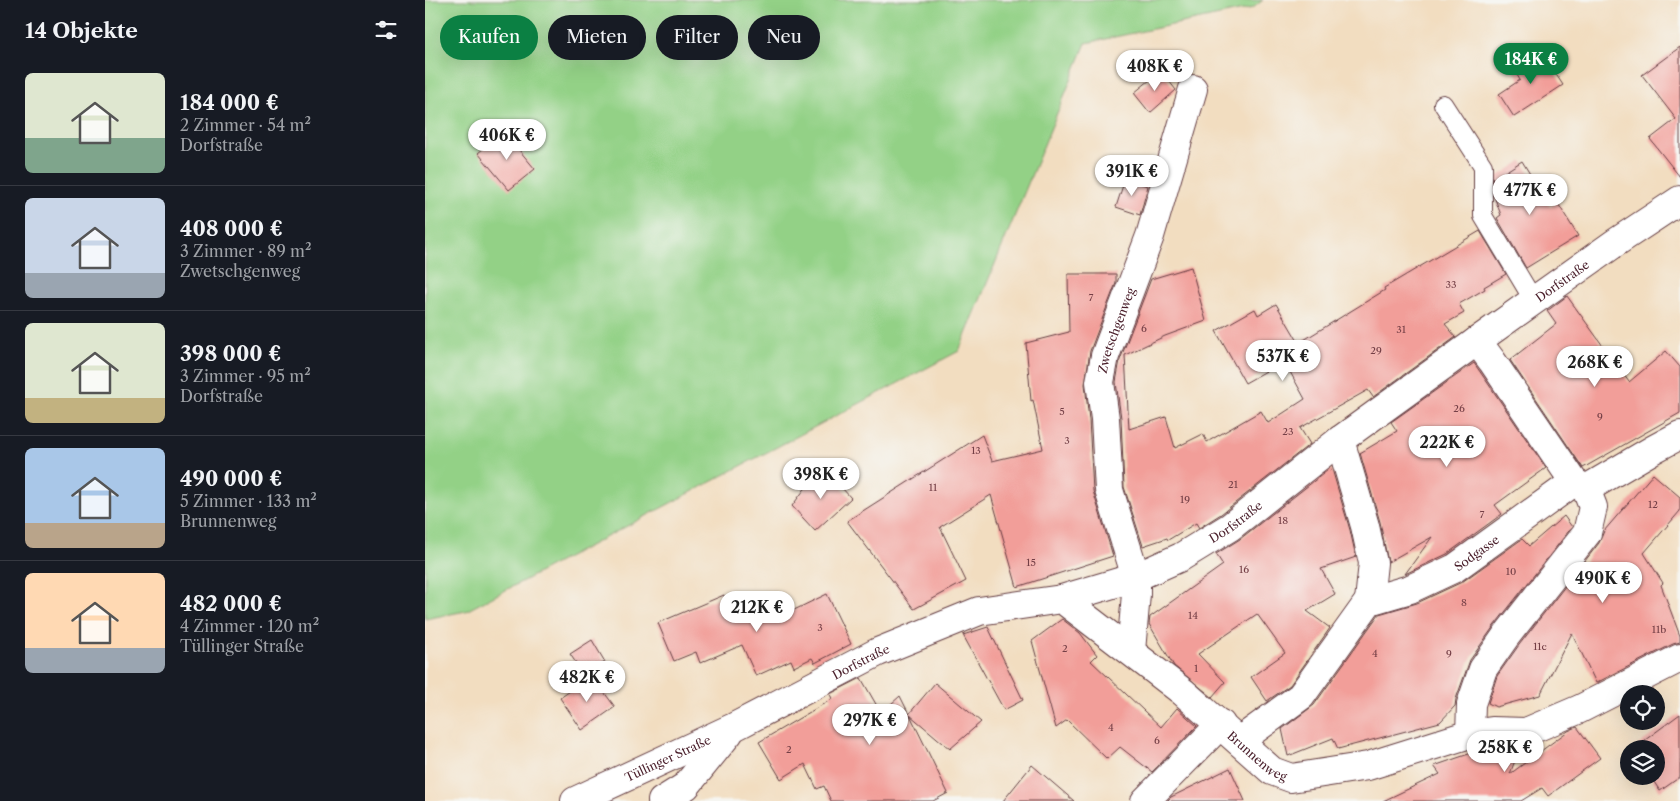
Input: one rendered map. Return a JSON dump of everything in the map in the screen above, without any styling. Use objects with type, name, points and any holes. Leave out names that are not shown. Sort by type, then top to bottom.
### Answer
[{"type":"street","name":"Zwetschgenweg","points":[[1136,577],[1109,490],[1101,382],[1105,356],[1150,236],[1193,89]]},
{"type":"street","name":"Dorfstraße","points":[[733,727],[878,652],[979,612],[1062,599],[1136,577],[1181,557],[1230,527],[1340,440],[1477,341],[1680,200]]},
{"type":"street","points":[[1470,734],[1471,704],[1483,669],[1587,534],[1593,507],[1580,485],[1477,341]]},
{"type":"street","name":"Sodgasse","points":[[1369,601],[1410,589],[1455,568],[1580,485],[1680,435]]},
{"type":"street","points":[[1145,801],[1230,733],[1301,696],[1369,601],[1373,563],[1365,526],[1340,440]]},
{"type":"street","points":[[1131,650],[1136,577]]},
{"type":"street","name":"Brunnenweg","points":[[1062,599],[1131,650],[1183,692],[1272,771],[1291,778],[1368,766],[1470,734],[1492,731],[1526,732],[1580,708],[1680,658]]},
{"type":"street","points":[[662,801],[686,786],[733,727]]},
{"type":"street","name":"Tüllinger Straße","points":[[575,801],[733,727]]},
{"type":"lane","points":[[1443,104],[1483,166],[1483,216],[1534,301]]},
{"type":"green space","points":[[425,0],[1263,0],[1253,8],[1086,43],[959,351],[466,611],[425,619]]},
{"type":"building","points":[[1680,47],[1680,177],[1650,139],[1676,119],[1642,75]]},
{"type":"building","points":[[1541,52],[1563,85],[1514,117],[1499,94],[1520,80],[1514,70]]},
{"type":"building","points":[[1161,71],[1176,90],[1150,113],[1134,93]]},
{"type":"building","points":[[504,132],[535,169],[509,190],[478,153]]},
{"type":"building","points":[[1522,161],[1550,207],[1557,202],[1578,236],[1526,268],[1497,218],[1501,215],[1494,196],[1494,179]]},
{"type":"building","points":[[1125,179],[1148,186],[1140,215],[1116,207]]},
{"type":"building","points":[[1480,231],[1506,274],[1459,304],[1464,313],[1445,324],[1456,337],[1373,397],[1368,390],[1300,428],[1310,444],[1221,514],[1199,528],[1196,523],[1168,540],[1167,538],[1143,546],[1124,487],[1121,418],[1116,382],[1120,360],[1151,279],[1191,267],[1206,321],[1165,336],[1125,355],[1129,429],[1166,417],[1175,448],[1203,434],[1207,442],[1261,411],[1268,423],[1305,399],[1284,361],[1245,383],[1216,331],[1255,309],[1258,315],[1276,304],[1299,343],[1385,290],[1384,288]]},
{"type":"building","points":[[1068,274],[1116,274],[1116,283],[1090,351],[1085,384],[1093,491],[1113,556],[1017,587],[991,495],[940,527],[966,581],[914,609],[847,521],[982,435],[992,461],[1043,449],[1033,400],[1031,401],[1026,343],[1069,332]]},
{"type":"building","points":[[1567,296],[1629,382],[1666,351],[1680,367],[1680,413],[1583,468],[1510,360],[1556,324],[1547,311]]},
{"type":"building","points":[[1474,363],[1546,468],[1495,505],[1502,514],[1447,554],[1405,574],[1432,537],[1388,562],[1380,522],[1360,453],[1397,431],[1391,422]]},
{"type":"building","points":[[822,466],[851,498],[815,531],[792,506]]},
{"type":"building","points":[[1332,469],[1356,557],[1321,569],[1335,594],[1307,611],[1330,628],[1290,685],[1267,701],[1251,677],[1285,653],[1257,614],[1198,654],[1225,682],[1212,697],[1174,666],[1149,624],[1150,617],[1223,565],[1216,554],[1240,539],[1328,470]]},
{"type":"building","points":[[1653,474],[1680,497],[1680,511],[1644,553],[1663,583],[1661,585],[1680,636],[1680,642],[1596,683],[1572,633],[1540,695],[1496,707],[1488,703],[1497,676],[1519,645],[1599,543],[1604,531]]},
{"type":"building","points":[[1564,516],[1572,527],[1494,626],[1470,660],[1455,706],[1440,722],[1338,749],[1333,738],[1288,756],[1282,729],[1314,705],[1379,614],[1417,603],[1462,582],[1522,539],[1529,546]]},
{"type":"building","points":[[827,594],[851,644],[815,663],[812,658],[794,667],[791,660],[756,676],[742,645],[700,663],[696,652],[674,661],[658,623],[724,595],[729,607],[733,605],[739,622],[784,601],[790,612]]},
{"type":"building","points":[[1062,619],[1080,633],[1097,655],[1091,661],[1161,727],[1177,708],[1197,726],[1152,772],[1120,747],[1107,759],[1067,720],[1056,728],[1032,641]]},
{"type":"building","points":[[988,627],[1023,700],[1004,710],[963,635]]},
{"type":"building","points":[[592,640],[605,662],[584,675],[570,654]]},
{"type":"building","points":[[592,676],[615,707],[582,730],[560,698]]},
{"type":"building","points":[[861,678],[881,713],[900,696],[909,714],[935,683],[981,722],[950,749],[910,715],[948,793],[933,801],[831,801],[824,786],[817,789],[805,764],[781,779],[759,742],[832,699],[830,694]]},
{"type":"building","points":[[1680,714],[1680,777],[1660,791],[1656,785],[1665,785],[1665,740],[1645,740],[1659,730],[1665,730],[1665,725]]},
{"type":"building","points":[[1577,727],[1600,758],[1548,796],[1542,788],[1521,801],[1383,801],[1440,774],[1434,766],[1489,747],[1520,747],[1510,774],[1568,731]]},
{"type":"building","points":[[1032,765],[1074,801],[1003,801]]},
{"type":"building","points":[[1230,768],[1245,801],[1167,801],[1171,797]]}]
